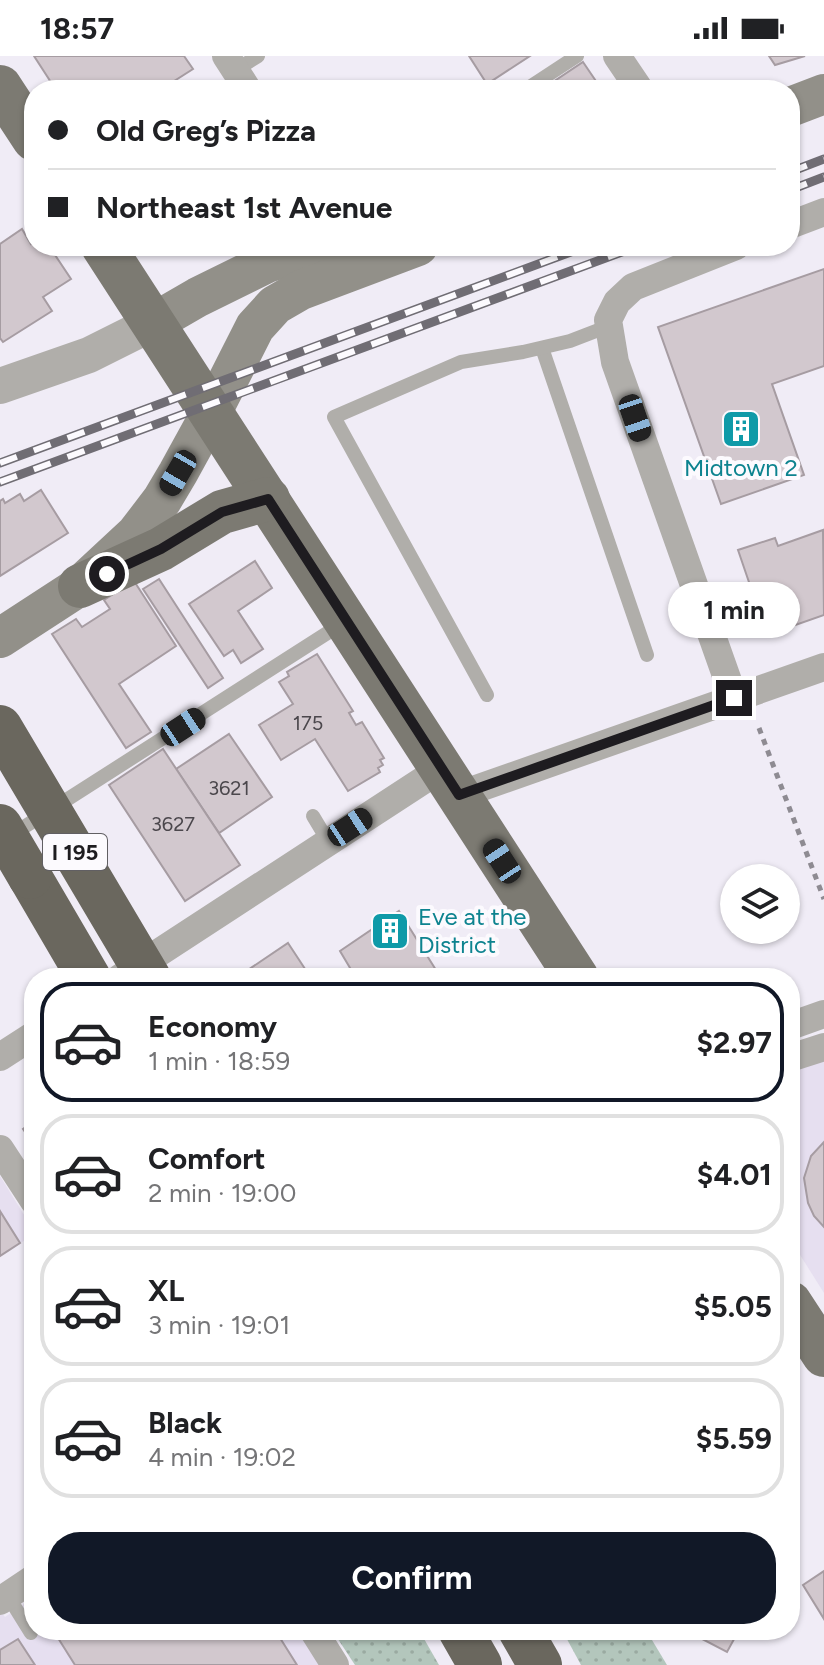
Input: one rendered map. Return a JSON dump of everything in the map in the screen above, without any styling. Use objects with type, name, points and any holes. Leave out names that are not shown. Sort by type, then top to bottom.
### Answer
[{"type":"highway","name":"I 195","points":[[0,727],[143,968]]},
{"type":"highway","name":"I 195","points":[[0,826],[83,968]]},
{"type":"highway","points":[[466,1640],[480,1665]]},
{"type":"highway","points":[[526,1640],[540,1665]]},
{"type":"main road","points":[[800,103],[824,94]]},
{"type":"main road","points":[[3,97],[24,125]]},
{"type":"main road","points":[[109,256],[571,968]]},
{"type":"main road","points":[[153,323],[198,297],[267,263],[289,256]]},
{"type":"main road","points":[[80,586],[136,534],[162,500],[255,327],[275,305],[301,290],[391,256]]},
{"type":"main road","points":[[0,638],[80,586],[161,549],[222,512],[268,499]]},
{"type":"main road","points":[[800,1318],[824,1355]]},
{"type":"street","points":[[617,56],[633,80]]},
{"type":"street","points":[[800,221],[824,212]]},
{"type":"street","points":[[711,256],[633,287],[613,314],[615,362],[734,698]]},
{"type":"street","points":[[0,386],[89,355],[153,323]]},
{"type":"street","points":[[135,968],[328,841],[451,781],[734,698],[824,667]]},
{"type":"street","points":[[800,1022],[824,1014]]},
{"type":"street","points":[[0,1057],[24,1041]]},
{"type":"street","points":[[800,1055],[824,1047]]},
{"type":"street","points":[[0,1149],[24,1186]]},
{"type":"street","points":[[4,1598],[24,1585]]},
{"type":"street","points":[[319,1640],[335,1665]]},
{"type":"lane","points":[[540,80],[577,56]]},
{"type":"lane","points":[[487,695],[334,417],[461,362],[570,341],[613,314]]},
{"type":"lane","points":[[542,348],[647,655]]},
{"type":"lane","points":[[0,843],[346,621]]},
{"type":"lane","points":[[313,816],[328,841]]},
{"type":"lane","points":[[4,1598],[24,1624]]},
{"type":"path","points":[[759,728],[824,899]]},
{"type":"shaded area","points":[[824,1054],[824,1293],[800,1255],[800,1062]]},
{"type":"shaded area","points":[[0,1176],[24,1215],[24,1241],[0,1257]]},
{"type":"shaded area","points":[[24,1604],[24,1640],[303,1640],[319,1665],[0,1665],[0,1611],[5,1617]]},
{"type":"green space","points":[[339,1640],[425,1640],[439,1665],[355,1665]]},
{"type":"green space","points":[[567,1640],[652,1640],[667,1665],[581,1665]]},
{"type":"building","points":[[34,56],[184,56],[193,69],[176,80],[50,80]]},
{"type":"building","points":[[469,56],[530,56],[493,80],[484,80]]},
{"type":"building","points":[[769,56],[805,56],[775,65]]},
{"type":"building","points":[[583,62],[595,80],[556,80]]},
{"type":"building","points":[[22,229],[24,256],[56,256],[71,279],[43,297],[52,311],[3,342],[0,338],[0,244]]},
{"type":"building","name":"Midtown 2","points":[[824,269],[824,366],[772,384],[804,475],[721,504],[658,327]]},
{"type":"building","points":[[41,490],[68,533],[0,576],[0,501],[3,499],[5,503],[20,494],[24,501]]},
{"type":"building","name":"Midtown 2","points":[[823,530],[824,615],[767,635],[738,550],[775,538],[778,546]]},
{"type":"building","points":[[255,561],[272,588],[238,611],[263,649],[241,663],[233,650],[224,656],[189,604]]},
{"type":"building","points":[[159,579],[223,678],[208,688],[143,589]]},
{"type":"building","points":[[134,581],[176,646],[119,684],[151,732],[126,748],[52,634],[76,619],[82,627],[110,609],[104,600]]},
{"type":"building","points":[[317,654],[353,711],[349,713],[356,725],[362,722],[384,758],[380,760],[383,765],[378,768],[380,772],[348,791],[315,739],[281,760],[259,725],[293,704],[279,682],[289,676],[287,672]]},
{"type":"building","points":[[229,734],[272,797],[219,833],[176,769]]},
{"type":"building","points":[[163,749],[240,865],[185,901],[109,785]]},
{"type":"building","name":"Eve at the District","points":[[399,911],[435,968],[350,968],[340,951]]},
{"type":"building","points":[[288,943],[304,968],[251,968]]},
{"type":"building","points":[[824,1142],[824,1227],[808,1203],[804,1178],[811,1156]]},
{"type":"building","points":[[0,1211],[20,1243],[0,1256]]},
{"type":"building","points":[[824,1571],[824,1619],[803,1585]]},
{"type":"building","points":[[18,1639],[35,1665],[0,1665],[0,1650]]},
{"type":"building","points":[[59,1640],[281,1640],[297,1665],[75,1665]]},
{"type":"building","points":[[704,1640],[734,1640],[727,1652]]},
{"type":"railway","points":[[800,168],[824,159]]},
{"type":"railway","points":[[800,186],[824,177]]},
{"type":"railway","points":[[0,463],[560,256]]},
{"type":"railway","points":[[0,482],[611,256]]},
{"type":"place","name":"Midtown 2","points":[[741,429]]},
{"type":"place","name":"Eve at the District","points":[[390,931]]},
{"type":"route","points":[[107,574],[161,549],[222,512],[268,499],[459,795],[734,698]]}]
